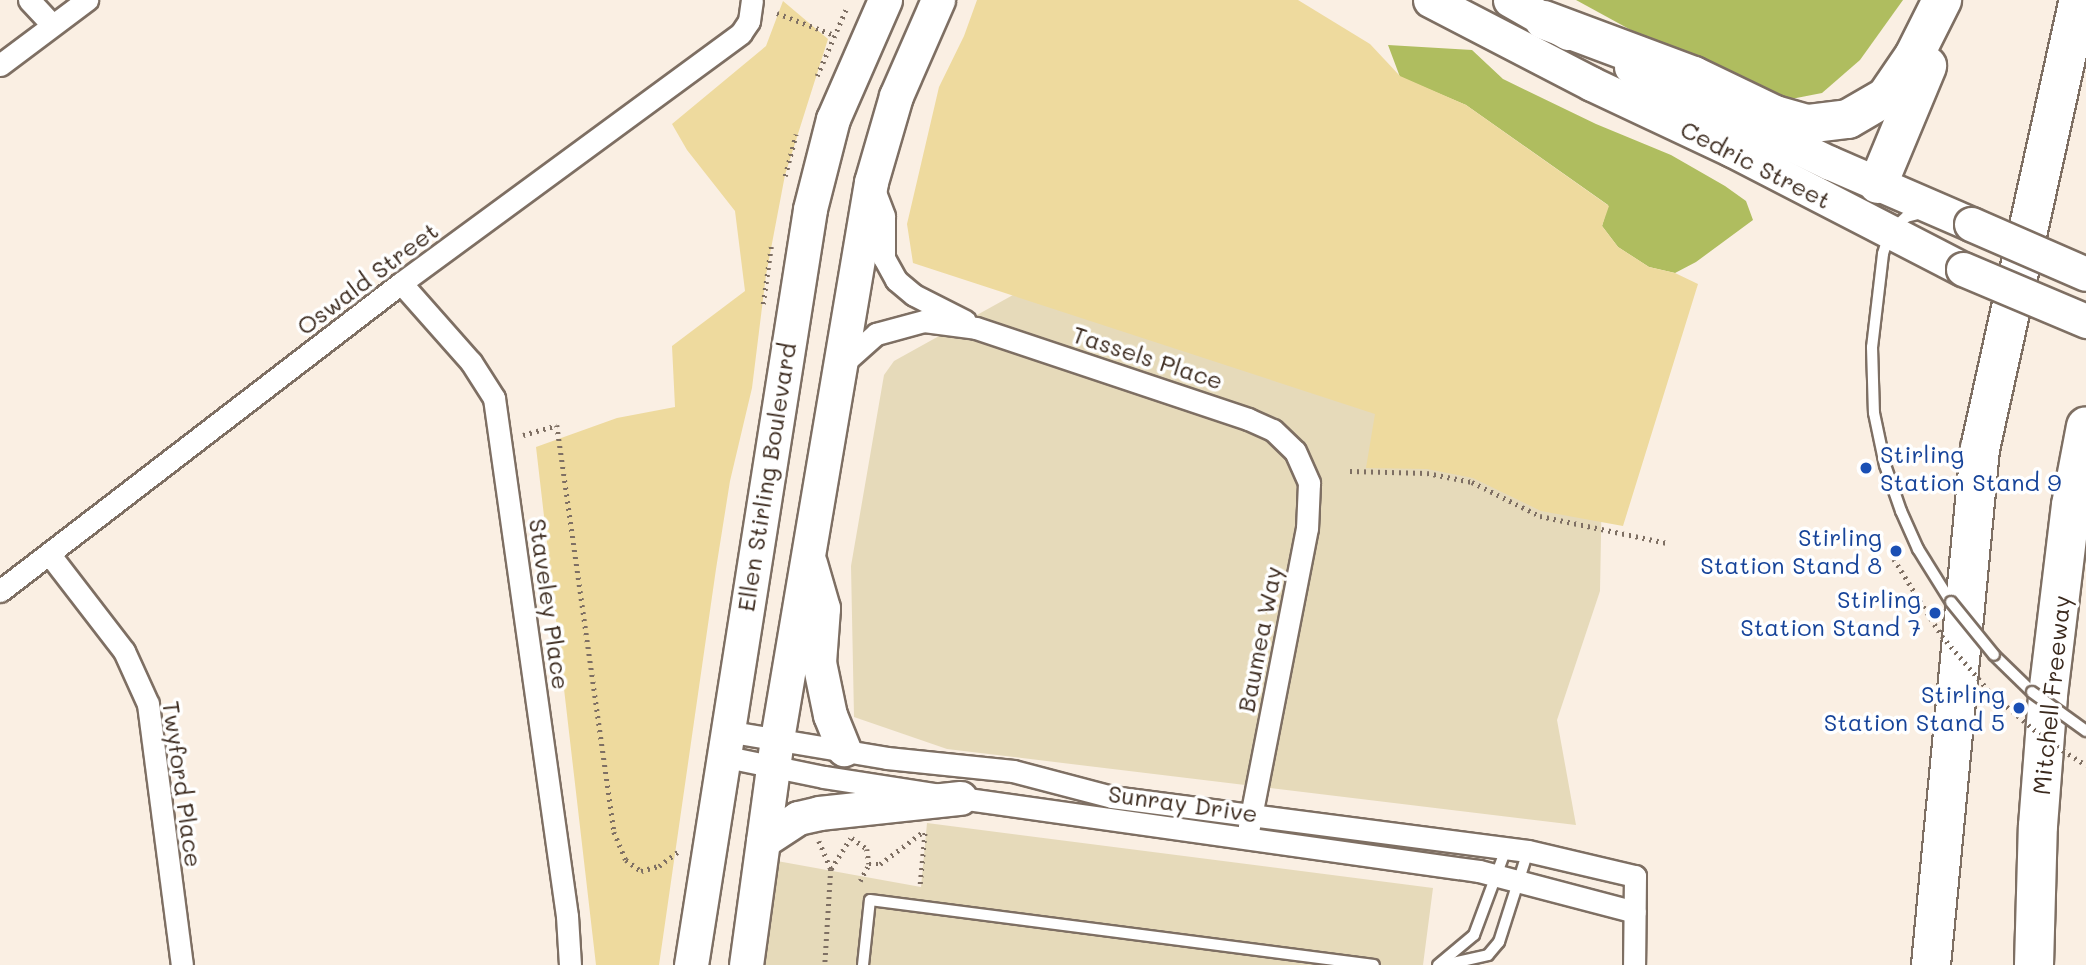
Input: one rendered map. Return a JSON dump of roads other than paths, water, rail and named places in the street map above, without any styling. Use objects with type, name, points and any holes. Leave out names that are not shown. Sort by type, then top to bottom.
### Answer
[{"type":"highway","points":[[1876,214],[1930,59],[1943,0]]},
{"type":"highway","points":[[1544,20],[1694,76],[1775,116],[1807,124],[1848,120],[1886,97],[1914,56],[1943,0]]},
{"type":"highway","points":[[1931,965],[1980,449],[2079,0]]},
{"type":"highway","name":"Mitchell Freeway","points":[[2035,965],[2038,826],[2048,695],[2071,505],[2086,426]]},
{"type":"main road","name":"Ellen Stirling Boulevard","points":[[691,965],[810,209],[833,119],[885,0]]},
{"type":"main road","points":[[746,965],[775,752],[871,182],[896,96],[938,0]]},
{"type":"main road","name":"Cedric Street","points":[[1430,0],[1876,214],[1971,224],[2086,274]]},
{"type":"main road","name":"Cedric Street","points":[[1510,0],[1686,96],[1952,264],[2086,321]]},
{"type":"main road","points":[[807,554],[823,608],[819,662],[830,715],[844,749]]},
{"type":"main road","points":[[764,841],[798,818],[819,813],[960,798]]},
{"type":"street","points":[[29,0],[52,25]]},
{"type":"street","points":[[0,65],[87,0]]},
{"type":"street","name":"Oswald Street","points":[[0,592],[401,283],[741,33],[748,21],[752,0]]},
{"type":"street","name":"Tassels Place","points":[[871,182],[884,216],[884,258],[897,280],[914,295],[976,328],[1248,419],[1273,430],[1295,452]]},
{"type":"street","name":"Staveley Place","points":[[401,283],[483,377],[494,398],[567,916],[570,965]]},
{"type":"street","name":"Tassels Place","points":[[838,368],[876,334],[924,320],[976,328]]},
{"type":"street","name":"Baumea Way","points":[[1247,839],[1307,528],[1309,483],[1295,452]]},
{"type":"street","name":"Twyford Place","points":[[50,555],[124,651],[148,704],[182,965]]},
{"type":"street","name":"Sunray Drive","points":[[724,743],[775,752],[960,798],[1497,876],[1635,912],[1635,876],[1528,851],[1112,797],[1013,771],[887,758],[844,749],[775,752]]},
{"type":"street","points":[[1634,965],[1635,912]]},
{"type":"lane","points":[[1876,214],[1872,347],[1874,413],[1885,465],[1919,549],[1951,602],[1994,655],[2032,692],[2086,731]]},
{"type":"lane","points":[[1438,965],[1474,934],[1506,849]]},
{"type":"lane","points":[[1444,965],[1489,955],[1507,923],[1528,851]]},
{"type":"lane","points":[[863,965],[870,900],[1374,965]]},
{"type":"place","name":"Stirling Station Stand 9","points":[[1866,468]]},
{"type":"place","name":"Stirling Station Stand 8","points":[[1896,551]]},
{"type":"place","name":"Stirling Station Stand 7","points":[[1935,613]]},
{"type":"place","name":"Stirling Station Stand 5","points":[[2019,708]]}]
